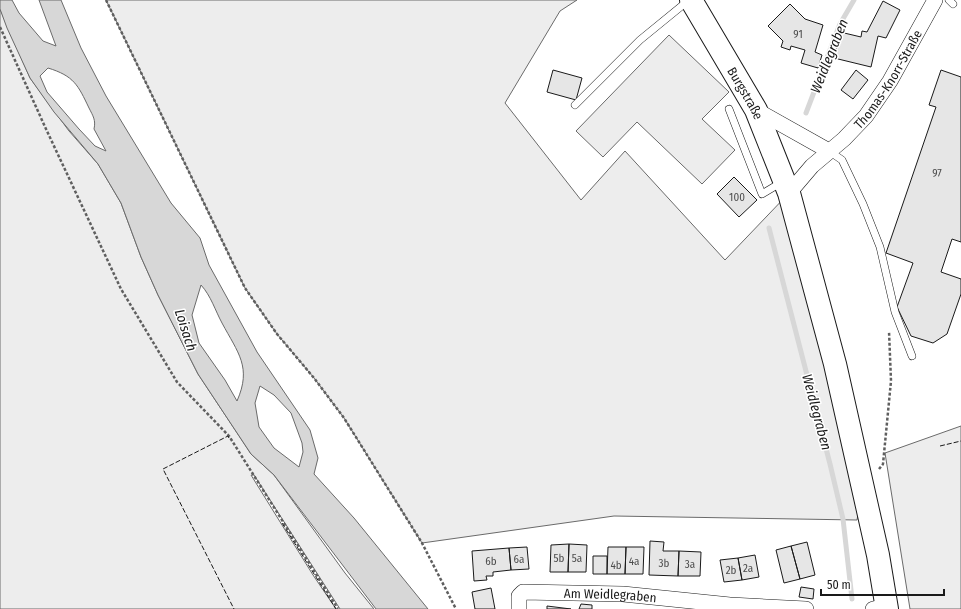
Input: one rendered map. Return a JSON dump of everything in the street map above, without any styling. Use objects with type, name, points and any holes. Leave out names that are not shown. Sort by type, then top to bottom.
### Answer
[{"type":"main road","name":"Burgstraße","points":[[690,0],[756,110],[787,187],[835,364],[863,485],[882,608]]},
{"type":"street","name":"Thomas-Knorr-Straße","points":[[787,187],[844,139],[866,116],[890,81],[935,0]]},
{"type":"street","points":[[756,110],[830,151]]},
{"type":"street","name":"Am Weidlegraben","points":[[519,609],[519,596],[523,592],[623,594],[715,606],[730,605],[806,609]]},
{"type":"lane","points":[[575,105],[640,40],[690,0]]},
{"type":"lane","points":[[729,110],[762,194],[787,187]]},
{"type":"lane","points":[[830,151],[842,160],[863,204],[880,247],[895,312],[912,356]]},
{"type":"path","points":[[106,0],[245,288],[277,334],[314,378],[344,418],[422,543],[456,609]]},
{"type":"path","points":[[0,27],[49,136],[121,289],[177,382],[229,436],[338,609]]},
{"type":"path","points":[[863,485],[884,464],[891,381],[889,329]]},
{"type":"shaded area","points":[[106,0],[577,0],[560,11],[505,103],[581,200],[625,151],[725,260],[789,193],[863,485],[857,520],[614,516],[422,543],[344,418],[314,378],[277,334],[245,288]]},
{"type":"shaded area","points":[[0,9],[30,78],[69,131],[98,164],[121,203],[141,257],[158,295],[198,374],[251,454],[274,475],[345,573],[374,609],[340,609],[254,475],[251,475],[313,575],[336,609],[0,609]]},
{"type":"shaded area","points":[[669,35],[729,92],[702,119],[735,150],[702,184],[637,122],[603,157],[576,131]]},
{"type":"shaded area","points":[[961,426],[961,609],[910,609],[885,453]]},
{"type":"water","name":"Loisach","points":[[0,0],[12,0],[19,13],[43,41],[56,46],[39,0],[61,0],[81,48],[106,96],[171,203],[200,238],[209,265],[257,352],[310,430],[318,458],[314,474],[354,518],[428,609],[376,609],[274,475],[251,454],[198,374],[158,295],[141,257],[121,203],[98,164],[54,112],[30,78],[0,9]],"holes":[[[48,68],[64,74],[78,87],[93,116],[95,123],[94,129],[106,151],[95,146],[47,92],[40,76]],[[201,285],[210,298],[241,360],[243,379],[237,401],[225,380],[199,343],[192,315]],[[260,386],[274,395],[291,413],[302,443],[303,452],[299,467],[274,448],[259,427],[255,403]]]},
{"type":"building","points":[[883,1],[900,10],[886,38],[878,36],[871,67],[834,58],[840,32],[861,37],[862,31],[867,32]]},
{"type":"building","points":[[790,4],[805,19],[823,25],[815,52],[822,55],[818,68],[801,63],[805,50],[791,46],[790,50],[781,47],[783,41],[768,26]]},
{"type":"building","points":[[553,70],[582,78],[576,100],[547,92]]},
{"type":"building","points":[[856,70],[868,80],[853,99],[841,90]]},
{"type":"building","points":[[941,70],[961,77],[961,242],[952,239],[941,272],[961,279],[961,294],[947,334],[933,343],[911,336],[897,307],[913,263],[886,253],[936,107],[929,105]]},
{"type":"building","points":[[734,177],[757,200],[739,217],[717,194]]},
{"type":"building","points":[[650,541],[664,542],[663,551],[679,551],[678,576],[649,575]]},
{"type":"building","points":[[807,542],[815,575],[800,579],[791,546]]},
{"type":"building","points":[[569,544],[587,545],[586,572],[568,572]]},
{"type":"building","points":[[569,544],[568,572],[550,572],[551,545]]},
{"type":"building","points":[[791,546],[800,579],[784,583],[776,550]]},
{"type":"building","points":[[527,547],[529,569],[511,570],[509,548]]},
{"type":"building","points":[[608,547],[626,547],[625,574],[607,574]]},
{"type":"building","points":[[626,547],[644,547],[643,574],[625,574]]},
{"type":"building","points":[[509,548],[511,570],[493,572],[493,576],[486,576],[487,580],[474,581],[472,551]]},
{"type":"building","points":[[679,551],[701,552],[700,576],[678,576]]},
{"type":"building","points":[[755,555],[759,577],[742,580],[738,558]]},
{"type":"building","points":[[593,556],[607,556],[607,574],[593,574]]},
{"type":"building","points":[[738,558],[742,580],[724,582],[720,560]]},
{"type":"building","points":[[801,587],[814,589],[813,599],[799,597]]},
{"type":"building","points":[[491,588],[495,609],[475,609],[472,592]]},
{"type":"building","points":[[581,604],[592,605],[592,609],[579,609]]},
{"type":"building","points":[[547,606],[571,609],[547,609]]},
{"type":"waterway","name":"Weidlegraben","points":[[806,113],[840,24],[854,0]]},
{"type":"waterway","name":"Weidlegraben","points":[[769,228],[843,519],[852,599]]},
{"type":"fence","points":[[229,438],[228,436],[163,469],[234,609]]},
{"type":"fence","points":[[940,446],[961,441]]},
{"type":"fence","points":[[282,523],[336,609]]}]
